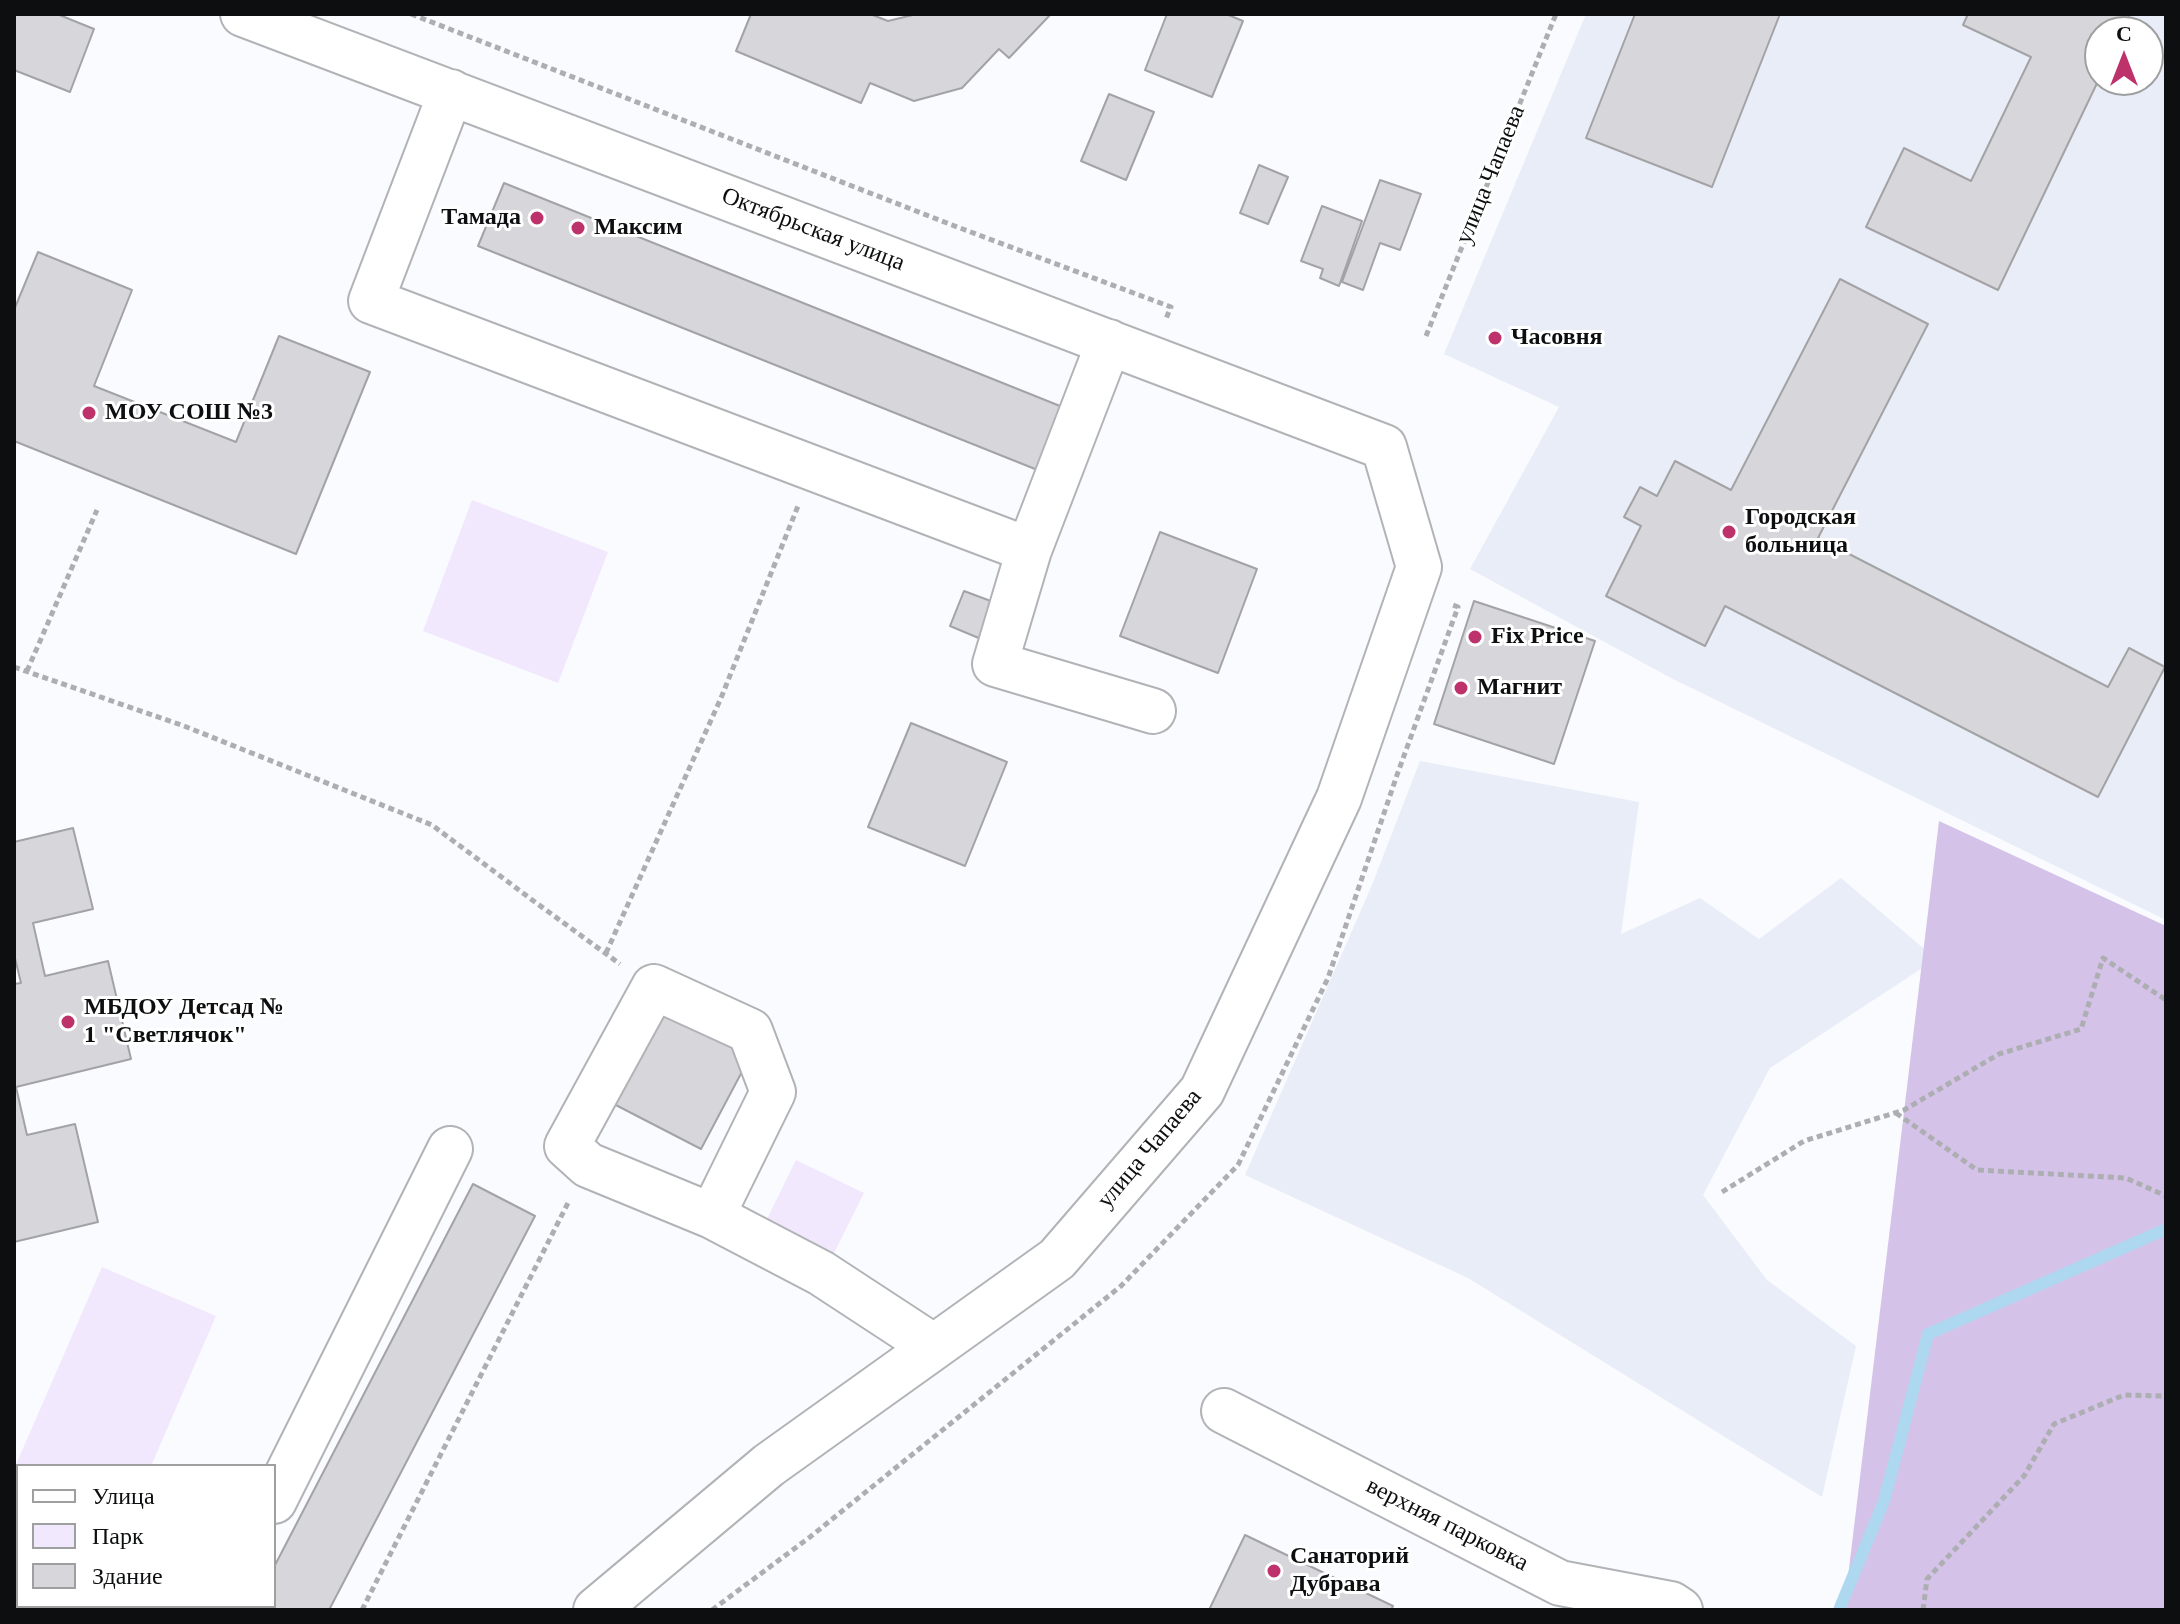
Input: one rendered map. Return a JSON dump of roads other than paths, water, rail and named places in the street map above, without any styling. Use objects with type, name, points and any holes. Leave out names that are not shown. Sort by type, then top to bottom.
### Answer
[{"type":"street","name":"Октябрьская улица","points":[[243,14],[1384,447]]},
{"type":"street","points":[[451,92],[371,301],[1029,550]]},
{"type":"street","points":[[1109,342],[1029,550],[995,664],[1153,711]]},
{"type":"street","name":"улица Чапаева","points":[[596,1610],[769,1465],[1057,1259],[1202,1091],[1339,798],[1419,567],[1384,447]]},
{"type":"street","points":[[712,1216],[773,1092],[750,1031],[654,987],[567,1146],[588,1165],[712,1216],[821,1273],[934,1347]]},
{"type":"street","points":[[276,1497],[450,1149]]},
{"type":"street","name":"верхняя парковка","points":[[1224,1411],[1560,1583],[1671,1604],[1680,1610]]},
{"type":"waterway","points":[[1839,1610],[1884,1501],[1928,1334],[2166,1229]]},
{"type":"place","name":"Тамада","points":[[537,218]]},
{"type":"place","name":"Максим","points":[[578,228]]},
{"type":"place","name":"Часовня","points":[[1495,338]]},
{"type":"place","name":"МОУ СОШ №3","points":[[89,413]]},
{"type":"place","name":"Городская больница","points":[[1729,532]]},
{"type":"place","name":"Fix Price","points":[[1475,637]]},
{"type":"place","name":"Магнит","points":[[1461,688]]},
{"type":"place","name":"МБДОУ Детсад № 1 \"Светлячок\"","points":[[68,1022]]},
{"type":"place","name":"Санаторий Дубрава","points":[[1274,1571]]}]
